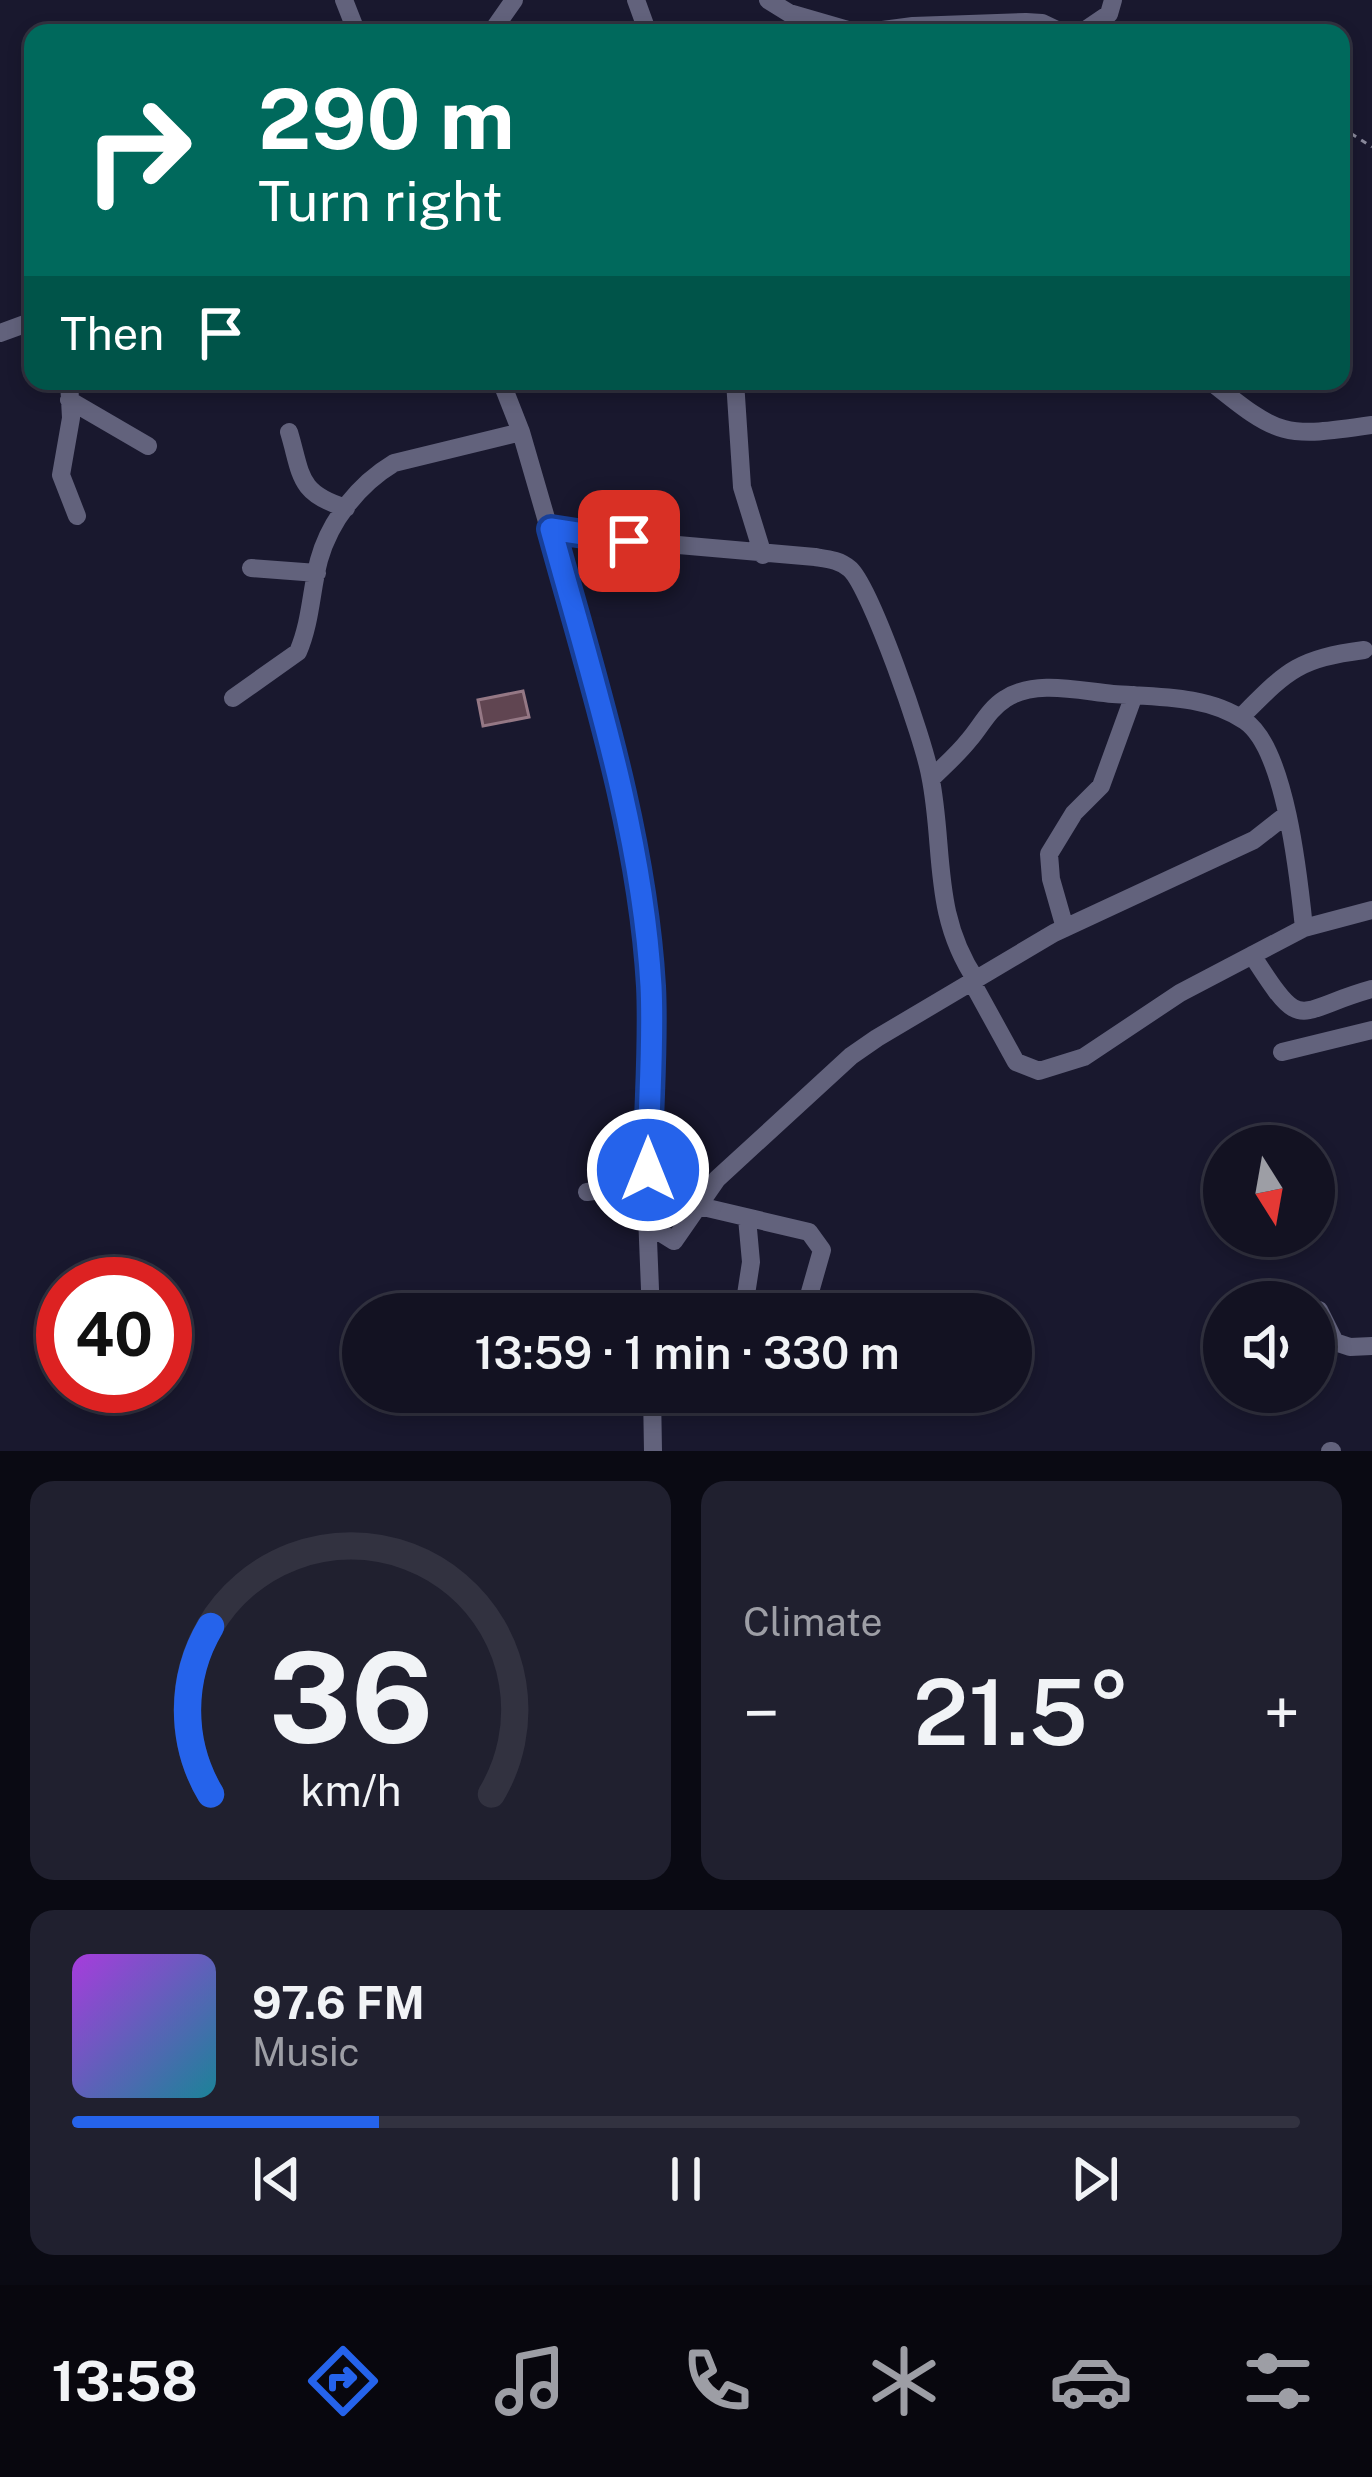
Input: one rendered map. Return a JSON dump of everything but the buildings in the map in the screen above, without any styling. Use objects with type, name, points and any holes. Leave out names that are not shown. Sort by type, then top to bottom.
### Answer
[{"type":"street","points":[[768,0],[789,13],[824,24]]},
{"type":"street","points":[[1096,24],[1113,0]]},
{"type":"street","points":[[991,24],[1033,24]]},
{"type":"street","points":[[505,390],[551,529],[600,704],[639,887],[651,988],[651,1293]]},
{"type":"street","points":[[736,390],[742,487],[764,555]]},
{"type":"street","points":[[1221,390],[1263,424],[1282,430],[1308,435],[1372,425]]},
{"type":"street","points":[[69,391],[148,446]]},
{"type":"street","points":[[69,391],[61,475],[77,516]]},
{"type":"street","points":[[289,432],[308,490],[324,502],[346,508]]},
{"type":"street","points":[[233,698],[298,652],[327,537],[377,473],[394,463],[521,432]]},
{"type":"street","points":[[551,529],[598,538],[836,560],[851,570],[884,634],[931,779],[945,912],[954,941],[1016,1063],[1039,1071],[1084,1057],[1180,993],[1304,928],[1372,910]]},
{"type":"street","points":[[251,568],[317,573]]},
{"type":"street","points":[[1240,718],[1279,678],[1300,664],[1364,650]]},
{"type":"street","points":[[931,779],[1007,698],[1025,691],[1067,688],[1165,695],[1240,718],[1260,736],[1273,758],[1300,881],[1304,928]]},
{"type":"street","points":[[1065,928],[1049,854],[1074,813],[1101,786],[1134,695]]},
{"type":"street","points":[[650,1226],[674,1241],[717,1179],[851,1056],[1065,928],[1254,840],[1286,815]]},
{"type":"street","points":[[1252,956],[1279,999],[1300,1011],[1324,1008],[1372,989]]},
{"type":"street","points":[[1282,1052],[1372,1030]]},
{"type":"street","points":[[587,1192],[616,1188],[640,1170],[648,1125]]},
{"type":"street","points":[[699,1206],[809,1232],[820,1242],[810,1292]]},
{"type":"street","points":[[746,1293],[751,1262],[748,1218]]},
{"type":"street","points":[[1335,1342],[1372,1346]]},
{"type":"street","points":[[652,1413],[653,1451]]},
{"type":"path","points":[[1103,19],[1134,24]]},
{"type":"route","points":[[629,541],[551,529],[600,704],[639,887],[651,988],[648,1170]]}]
